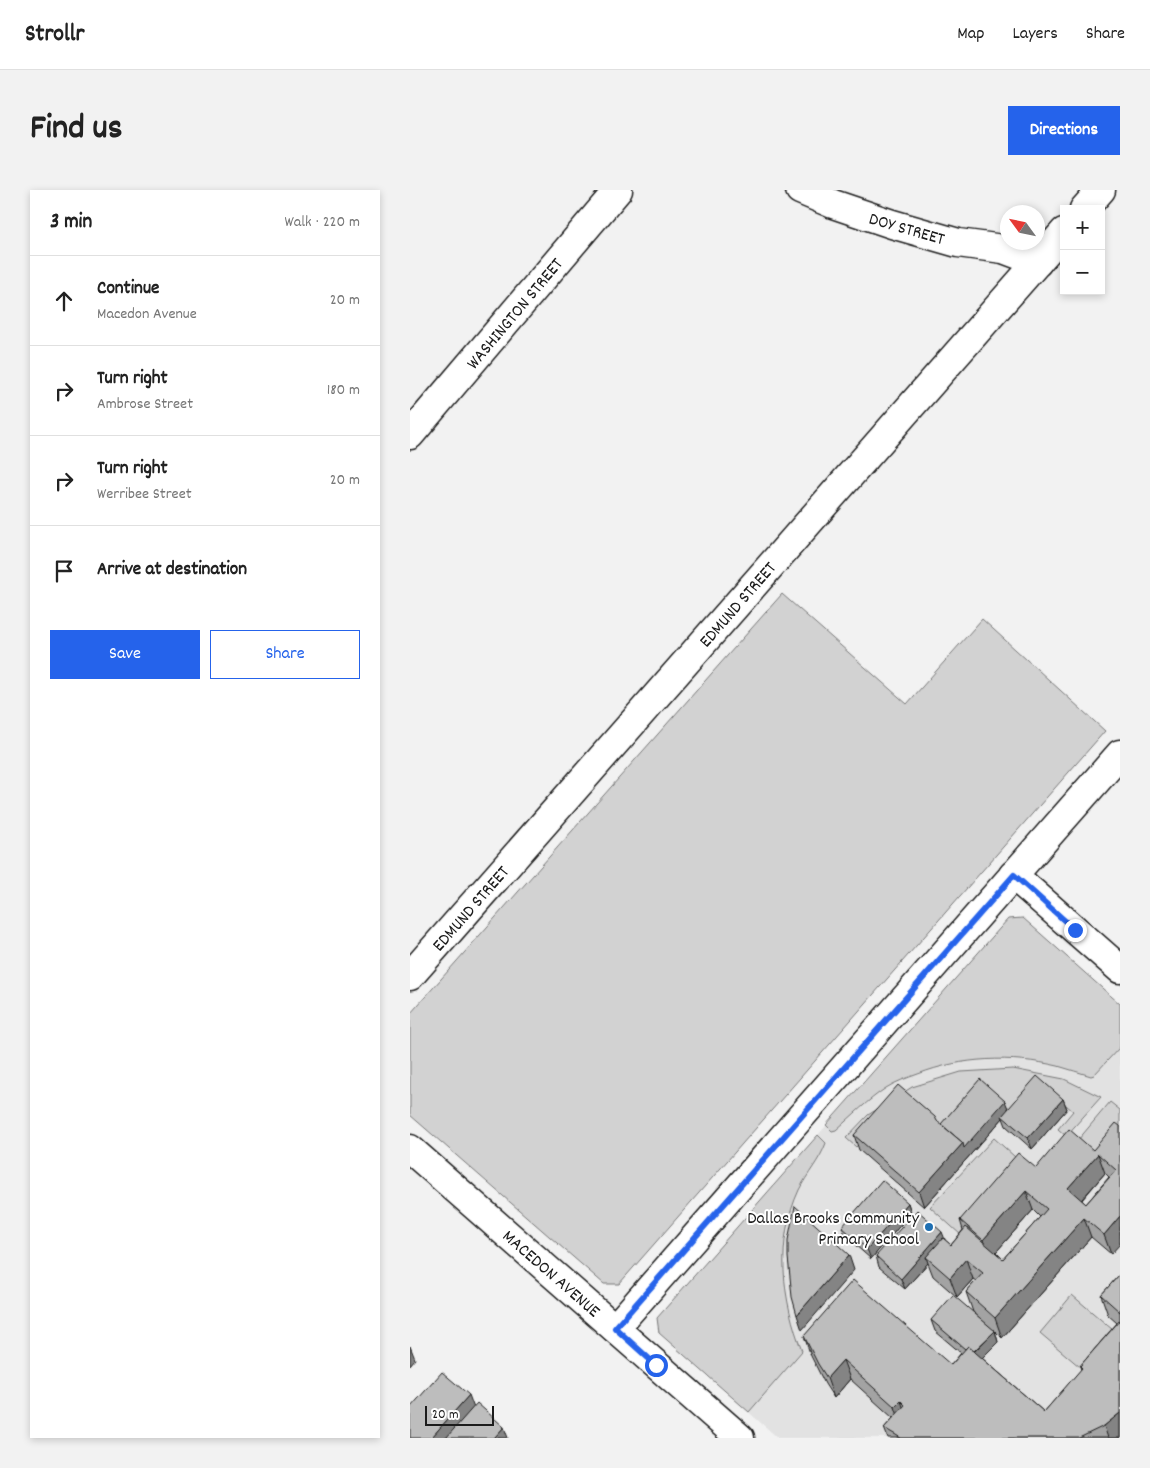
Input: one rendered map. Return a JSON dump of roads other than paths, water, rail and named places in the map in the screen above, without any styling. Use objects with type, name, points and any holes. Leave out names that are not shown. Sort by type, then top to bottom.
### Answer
[{"type":"street","name":"WASHINGTON STREET","points":[[410,435],[618,190]]},
{"type":"street","name":"DOY STREET","points":[[800,190],[863,215],[958,243],[1003,249],[1038,262]]},
{"type":"street","points":[[1088,205],[1101,190]]},
{"type":"street","name":"EDMUND STREET","points":[[410,976],[1060,237]]},
{"type":"street","name":"DOY STREET","points":[[958,243],[988,258],[1019,282]]},
{"type":"street","points":[[615,1328],[1120,754]]},
{"type":"street","points":[[1014,875],[1120,969]]},
{"type":"street","name":"MACEDON AVENUE","points":[[410,1149],[740,1438]]},
{"type":"place","name":"Dallas Brooks Community Primary School","points":[[929,1227]]}]
